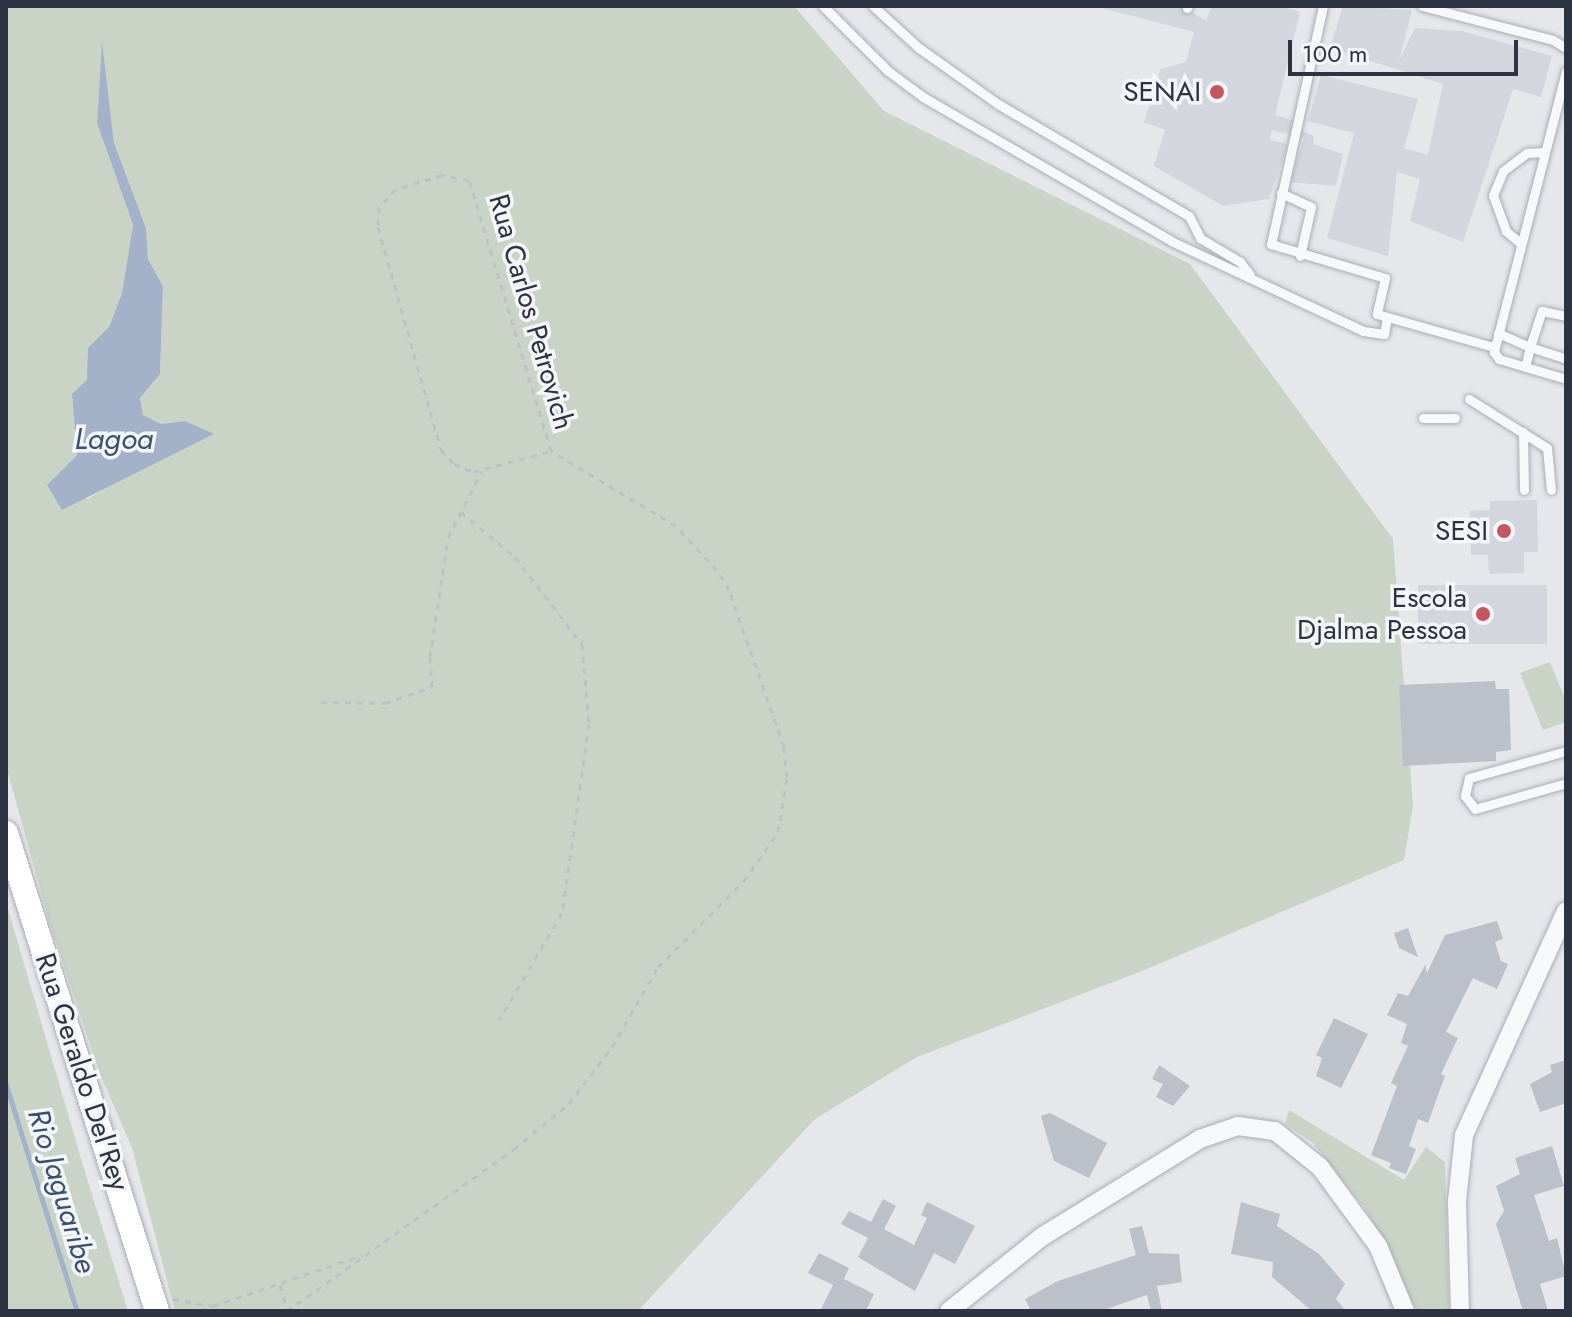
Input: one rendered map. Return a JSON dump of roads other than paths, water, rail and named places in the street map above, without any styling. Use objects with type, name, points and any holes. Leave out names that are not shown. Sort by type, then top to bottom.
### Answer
[{"type":"main road","name":"Rua Geraldo Del'Rey","points":[[6,833],[157,1311]]},
{"type":"street","points":[[1460,1311],[1457,1201],[1464,1135],[1566,912]]},
{"type":"street","points":[[949,1311],[1043,1236],[1200,1139],[1238,1126],[1275,1131],[1320,1167],[1378,1246],[1405,1311]]},
{"type":"lane","points":[[823,6],[888,71],[923,97],[1171,241],[1376,335],[1384,334],[1387,317]]},
{"type":"lane","points":[[873,6],[919,48],[998,104],[1183,212],[1200,238],[1240,262],[1251,276]]},
{"type":"lane","points":[[1323,6],[1271,244],[1300,256],[1385,278],[1375,308],[1387,317],[1494,347]]},
{"type":"lane","points":[[1422,6],[1553,40],[1566,48]]},
{"type":"lane","points":[[1566,71],[1494,347],[1499,359],[1566,379]]},
{"type":"lane","points":[[1519,242],[1506,231],[1493,195],[1503,171],[1527,153],[1544,152]]},
{"type":"lane","points":[[1281,193],[1311,207],[1300,256]]},
{"type":"lane","points":[[1525,367],[1542,311],[1566,316]]},
{"type":"lane","points":[[1498,333],[1566,359]]},
{"type":"lane","points":[[1469,399],[1523,432],[1550,453],[1551,490]]},
{"type":"lane","points":[[1423,418],[1455,418]]},
{"type":"lane","points":[[1523,432],[1524,490]]},
{"type":"lane","points":[[1566,751],[1469,778],[1465,796],[1475,809],[1566,783]]},
{"type":"water","name":"Lagoa","points":[[102,42],[114,143],[146,228],[148,259],[163,286],[160,374],[140,398],[143,415],[161,424],[185,421],[214,434],[62,510],[47,485],[77,455],[72,394],[87,380],[88,348],[109,327],[122,293],[133,225],[97,123]]},
{"type":"waterway","name":"Rio Jaguaribe","points":[[6,1085],[77,1311]]},
{"type":"place","name":"SENAI","points":[[1217,92]]},
{"type":"place","name":"SESI","points":[[1504,531]]},
{"type":"place","name":"Escola Djalma Pessoa","points":[[1483,614]]}]
